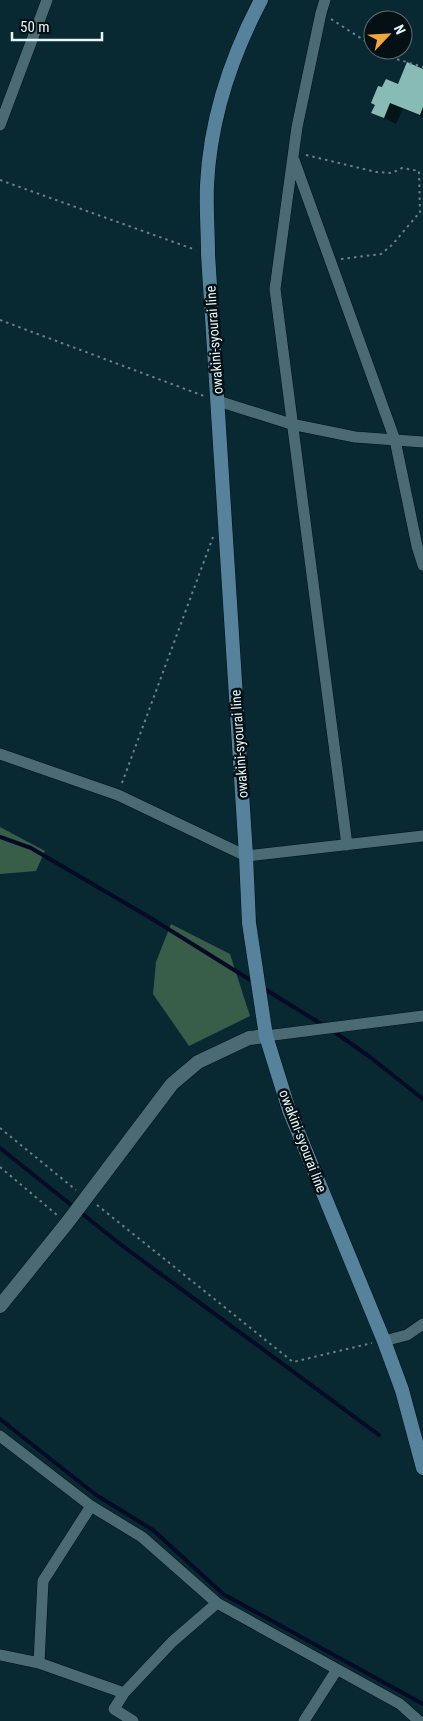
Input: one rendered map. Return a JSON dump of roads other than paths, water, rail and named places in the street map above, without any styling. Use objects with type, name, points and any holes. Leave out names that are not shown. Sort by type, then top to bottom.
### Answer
[{"type":"main road","name":"owakini-syourai line","points":[[261,0],[246,28],[227,77],[210,154],[207,185],[208,254],[249,923],[266,1036],[289,1110],[418,1425],[423,1468]]},
{"type":"street","points":[[0,126],[47,0]]},
{"type":"street","points":[[325,0],[297,127],[275,289],[291,424],[348,844]]},
{"type":"street","points":[[293,154],[395,440],[417,546],[423,565]]},
{"type":"street","points":[[218,402],[291,424],[355,437],[423,442]]},
{"type":"street","points":[[0,754],[118,795],[246,856],[423,836]]},
{"type":"street","points":[[0,1306],[67,1223],[90,1200],[172,1084],[198,1062],[249,1038],[423,1016]]},
{"type":"street","points":[[384,1341],[406,1335],[423,1324]]},
{"type":"street","points":[[0,1436],[91,1506],[142,1538],[217,1603],[336,1671],[400,1704],[419,1721]]},
{"type":"street","points":[[39,1664],[43,1581],[91,1506]]},
{"type":"street","points":[[133,1721],[115,1716],[114,1709],[124,1692],[172,1642],[217,1603]]},
{"type":"street","points":[[0,1655],[39,1664],[124,1692]]},
{"type":"street","points":[[304,1721],[336,1671]]},
{"type":"waterway","points":[[0,837],[31,848],[149,917],[255,983]]},
{"type":"waterway","points":[[263,988],[323,1025]]},
{"type":"waterway","points":[[333,1031],[370,1057],[423,1099]]},
{"type":"waterway","points":[[0,1148],[120,1244],[379,1435]]},
{"type":"waterway","points":[[0,1419],[96,1495],[153,1530],[223,1594],[423,1704]]}]
